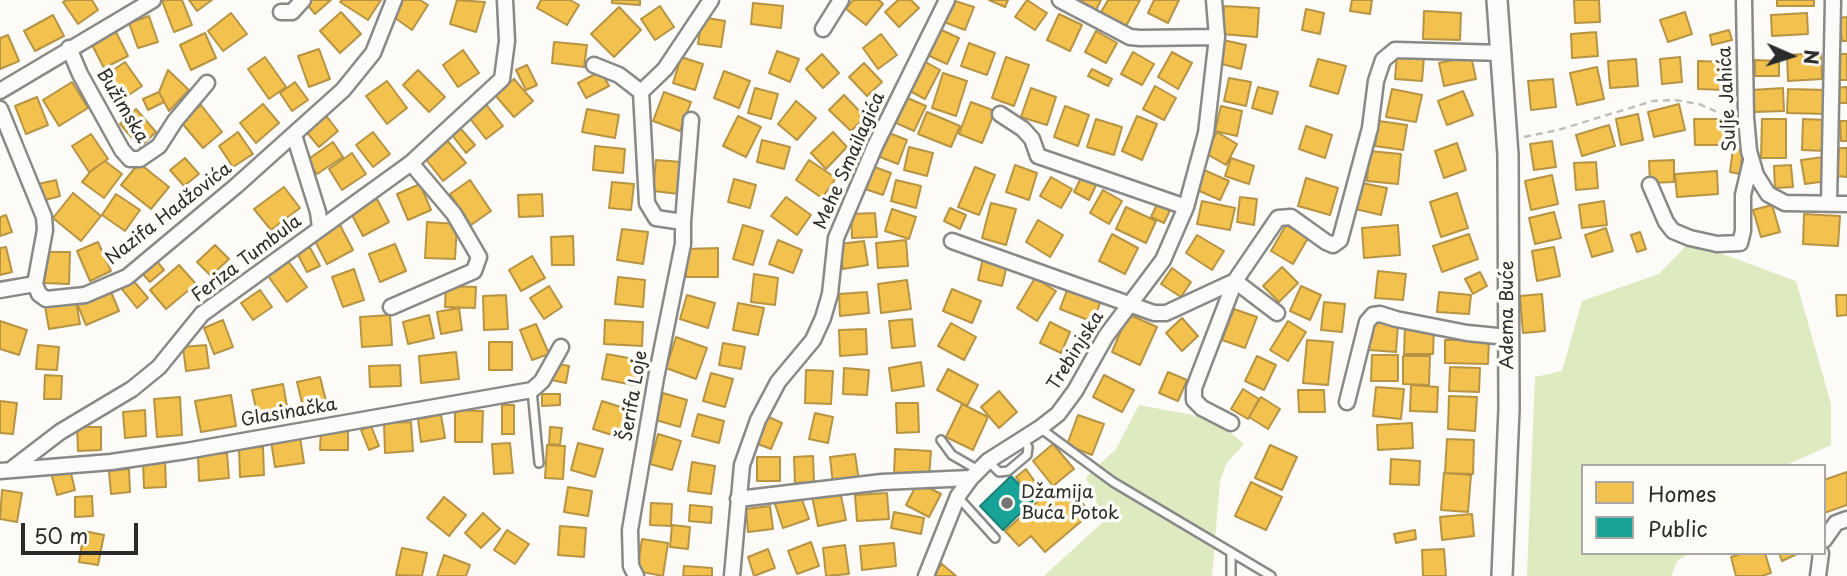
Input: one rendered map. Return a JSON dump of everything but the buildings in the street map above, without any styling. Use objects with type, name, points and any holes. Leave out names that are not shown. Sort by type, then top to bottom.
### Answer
[{"type":"street","points":[[0,91],[153,0]]},
{"type":"street","points":[[281,12],[292,12],[303,0]]},
{"type":"street","name":"Nazifa Hadžovića","points":[[35,284],[39,294],[46,299],[85,295],[127,277],[343,90],[373,53],[394,0]]},
{"type":"street","name":"Feriza Tumbula","points":[[7,470],[60,432],[132,389],[159,367],[202,314],[411,163],[502,79],[507,41],[505,0]]},
{"type":"street","points":[[641,92],[665,69],[711,0]]},
{"type":"street","points":[[822,29],[841,0]]},
{"type":"street","name":"Mehe Smailagića","points":[[732,576],[742,465],[758,420],[778,382],[813,340],[823,318],[830,294],[836,238],[875,146],[947,0]]},
{"type":"street","points":[[1060,0],[1130,37],[1217,37]]},
{"type":"street","name":"Trebinjska","points":[[926,576],[958,496],[979,470],[1058,414],[1075,391],[1106,336],[1163,260],[1186,207],[1206,133],[1217,37],[1214,0]]},
{"type":"street","name":"Adema Buće","points":[[1497,0],[1503,53],[1507,138],[1509,410],[1502,576]]},
{"type":"street","name":"Sulje Jahića","points":[[1744,0],[1746,117],[1751,160],[1756,175],[1768,194],[1785,203],[1847,204]]},
{"type":"street","points":[[1829,204],[1833,0]]},
{"type":"street","name":"Bužimska","points":[[69,48],[80,74],[122,150],[130,159],[141,159],[159,146],[175,121],[207,83]]},
{"type":"street","points":[[1231,422],[1202,408],[1194,400],[1194,388],[1235,281],[1278,218],[1292,217],[1326,242],[1334,244],[1340,240],[1370,128],[1376,81],[1383,60],[1395,50],[1503,53]]},
{"type":"street","points":[[594,65],[619,75],[641,92],[647,202],[656,218],[683,222]]},
{"type":"street","points":[[0,109],[44,217],[45,230],[35,284],[0,290]]},
{"type":"street","points":[[1000,114],[1023,130],[1031,139],[1038,156],[1186,207]]},
{"type":"street","name":"Šerifa Loje","points":[[636,576],[631,566],[630,530],[656,378],[683,244],[691,120]]},
{"type":"street","points":[[294,135],[318,212],[320,229]]},
{"type":"street","points":[[1650,185],[1666,222],[1673,231],[1717,244],[1740,243],[1744,232],[1743,195],[1751,160]]},
{"type":"street","points":[[391,307],[474,271],[479,257],[454,214],[411,163]]},
{"type":"street","name":"Trebinjska","points":[[952,241],[1130,303]]},
{"type":"street","points":[[1130,303],[1154,313],[1166,313],[1235,281]]},
{"type":"street","points":[[1235,281],[1277,313]]},
{"type":"street","points":[[1347,402],[1367,323],[1373,315],[1380,314],[1467,333],[1508,337]]},
{"type":"street","points":[[532,390],[542,381],[561,347]]},
{"type":"street","name":"Glasinačka","points":[[7,470],[110,462],[186,451],[532,390]]},
{"type":"street","points":[[738,499],[979,470]]},
{"type":"street","points":[[1826,537],[1836,523],[1847,519]]},
{"type":"street","points":[[1818,576],[1821,555]]},
{"type":"lane","points":[[532,390],[539,463]]},
{"type":"lane","points":[[1040,428],[1113,482],[1271,576]]},
{"type":"lane","points":[[941,440],[952,455],[979,470]]},
{"type":"lane","points":[[958,496],[995,538]]},
{"type":"lane","points":[[1231,552],[1231,576]]},
{"type":"path","points":[[1507,138],[1558,131],[1653,101],[1675,100],[1699,104],[1720,113],[1746,117]]},
{"type":"green space","points":[[1690,242],[1796,281],[1831,404],[1831,445],[1788,464],[1581,464],[1581,555],[1687,555],[1678,560],[1671,576],[1527,576],[1535,377],[1562,371],[1582,301],[1659,274]]},
{"type":"green space","points":[[1139,405],[1214,419],[1244,444],[1226,464],[1220,481],[1212,576],[1044,576],[1104,521],[1086,477],[1116,449]]},
{"type":"place","name":"Džamija Buća Potok","points":[[1007,503]]}]
